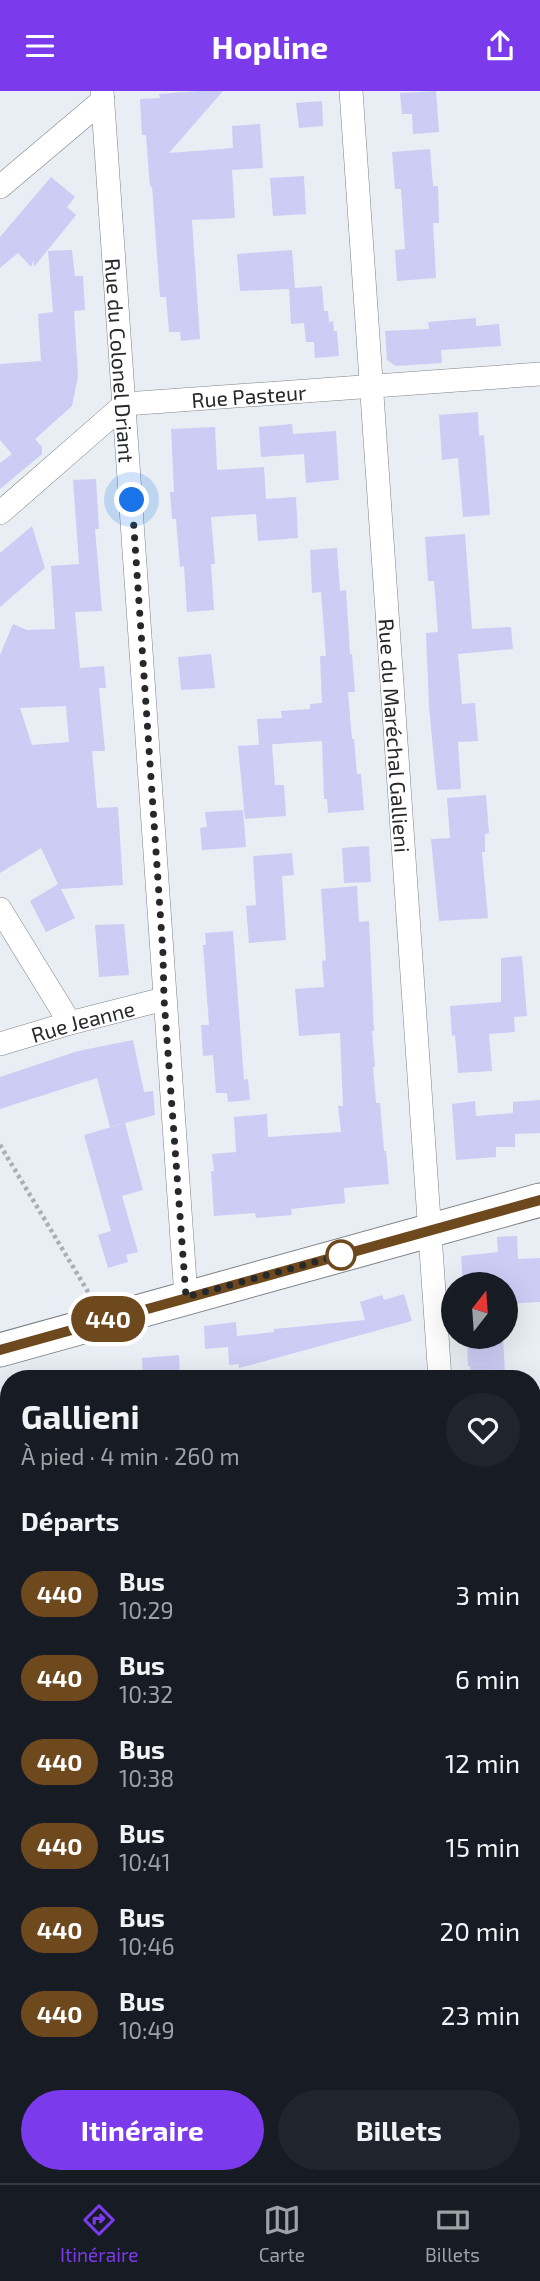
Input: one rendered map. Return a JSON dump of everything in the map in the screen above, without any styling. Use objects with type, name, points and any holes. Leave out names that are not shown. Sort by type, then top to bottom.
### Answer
[{"type":"main road","points":[[0,1350],[540,1200]]},
{"type":"street","name":"Rue du Maréchal Gallieni","points":[[351,91],[439,1370]]},
{"type":"street","points":[[0,187],[102,95]]},
{"type":"street","name":"Rue du Colonel Driant","points":[[102,95],[186,1297]]},
{"type":"street","name":"Rue Pasteur","points":[[125,404],[540,374]]},
{"type":"street","points":[[0,513],[125,404]]},
{"type":"street","points":[[0,909],[70,1023]]},
{"type":"street","name":"Rue Jeanne","points":[[0,1044],[164,999]]},
{"type":"path","points":[[0,1145],[105,1320]]},
{"type":"building","points":[[223,91],[169,153],[233,148],[232,126],[260,124],[263,168],[232,170],[235,218],[192,220],[200,339],[181,341],[180,332],[169,332],[166,297],[160,297],[152,186],[150,187],[146,135],[142,135],[140,99],[160,98],[159,94]]},
{"type":"building","points":[[436,91],[439,132],[413,134],[412,114],[402,114],[400,93]]},
{"type":"building","points":[[322,101],[323,126],[299,128],[296,103]]},
{"type":"building","points":[[430,149],[433,186],[438,186],[439,223],[433,223],[436,278],[397,281],[395,250],[405,249],[401,189],[395,189],[392,152]]},
{"type":"building","points":[[304,176],[306,214],[273,216],[270,178]]},
{"type":"building","points":[[51,177],[75,197],[67,207],[76,215],[34,267],[34,260],[31,267],[18,253],[0,268],[0,237]]},
{"type":"building","points":[[72,250],[75,276],[83,276],[85,310],[74,311],[78,376],[72,406],[35,439],[42,447],[42,454],[0,489],[0,463],[12,454],[0,440],[0,364],[41,361],[38,314],[53,312],[48,251]]},
{"type":"building","points":[[292,250],[295,288],[322,286],[324,311],[328,311],[329,322],[333,321],[334,331],[337,331],[339,356],[315,358],[314,342],[306,342],[304,323],[291,324],[289,289],[240,291],[237,254]]},
{"type":"building","points":[[476,318],[476,326],[499,324],[501,346],[441,350],[442,363],[396,366],[387,360],[385,331],[429,329],[428,322]]},
{"type":"building","points":[[478,412],[479,436],[484,435],[490,515],[463,517],[458,458],[442,460],[439,415]]},
{"type":"building","points":[[292,424],[293,434],[336,431],[339,480],[306,483],[304,454],[261,457],[259,427]]},
{"type":"building","points":[[215,427],[217,470],[264,467],[266,499],[296,497],[298,538],[258,541],[256,514],[211,517],[215,564],[211,564],[214,610],[187,612],[184,566],[180,567],[176,519],[172,519],[170,492],[174,492],[171,429]]},
{"type":"building","points":[[96,479],[99,529],[95,529],[102,611],[75,612],[80,668],[104,666],[106,688],[99,688],[105,751],[92,751],[97,808],[118,807],[123,885],[61,889],[75,918],[46,932],[30,901],[58,884],[41,848],[0,873],[0,655],[13,624],[27,630],[55,629],[51,566],[79,564],[73,480]],"holes":[[[66,706],[69,742],[32,745],[20,708]]]},
{"type":"building","points":[[32,526],[45,568],[0,607],[0,553]]},
{"type":"building","points":[[465,534],[472,629],[511,627],[513,649],[458,654],[462,704],[475,703],[478,741],[458,742],[461,789],[437,790],[429,707],[426,633],[438,632],[434,581],[428,581],[425,537]]},
{"type":"building","points":[[337,548],[340,591],[346,590],[355,692],[348,692],[352,739],[357,774],[361,774],[364,810],[328,813],[327,799],[324,799],[322,741],[259,745],[257,719],[282,718],[281,711],[310,709],[310,704],[322,703],[320,656],[326,656],[321,592],[312,593],[310,550]]},
{"type":"building","points":[[211,654],[215,688],[181,690],[178,657]]},
{"type":"building","points":[[272,744],[275,785],[284,785],[286,816],[245,819],[238,746]]},
{"type":"building","points":[[486,795],[489,833],[485,834],[485,852],[482,852],[488,918],[439,921],[431,839],[450,838],[447,798]]},
{"type":"building","points":[[243,810],[246,847],[202,850],[200,828],[207,827],[205,812]]},
{"type":"building","points":[[369,847],[371,882],[344,883],[342,848]]},
{"type":"building","points":[[292,853],[294,875],[282,876],[286,940],[249,943],[246,906],[256,905],[253,856]]},
{"type":"building","points":[[357,886],[359,922],[369,921],[373,1067],[389,1184],[344,1188],[345,1203],[291,1209],[292,1215],[256,1218],[255,1213],[214,1216],[212,1154],[236,1152],[234,1117],[267,1114],[268,1137],[341,1132],[338,1106],[343,1106],[340,1033],[299,1036],[295,989],[324,987],[322,961],[326,960],[321,889]]},
{"type":"building","points":[[124,924],[129,975],[99,977],[95,925]]},
{"type":"building","points":[[233,931],[244,1080],[248,1079],[250,1100],[228,1102],[227,1093],[216,1093],[213,1055],[203,1056],[201,1025],[209,1025],[203,945],[206,945],[205,933]]},
{"type":"building","points":[[522,956],[527,1016],[514,1017],[515,1032],[489,1034],[492,1071],[458,1073],[450,1006],[501,1002],[501,958]]},
{"type":"building","points":[[133,1040],[144,1092],[153,1091],[155,1115],[110,1127],[97,1078],[0,1109],[0,1077],[78,1051]]},
{"type":"building","points":[[540,1100],[540,1133],[515,1134],[515,1147],[496,1147],[496,1157],[456,1160],[452,1104],[475,1101],[476,1116],[513,1113],[513,1102]]},
{"type":"building","points":[[125,1123],[143,1190],[122,1196],[138,1252],[126,1255],[128,1262],[108,1268],[98,1235],[111,1231],[84,1135]]},
{"type":"building","points":[[517,1236],[518,1259],[540,1258],[540,1302],[518,1303],[518,1272],[462,1272],[461,1256],[498,1252],[497,1237]]},
{"type":"building","points":[[404,1294],[412,1321],[239,1368],[239,1364],[229,1365],[228,1347],[205,1349],[204,1326],[236,1322],[237,1336],[274,1332],[274,1329],[365,1320],[360,1302],[382,1295],[384,1300]]},
{"type":"building","points":[[467,1349],[504,1349],[505,1370],[470,1370]]},
{"type":"building","points":[[179,1355],[180,1370],[143,1370],[142,1358]]},
{"type":"bus line","name":"440","points":[[0,1350],[540,1200]]},
{"type":"route","points":[[132,500],[186,1297],[341,1255]]}]
